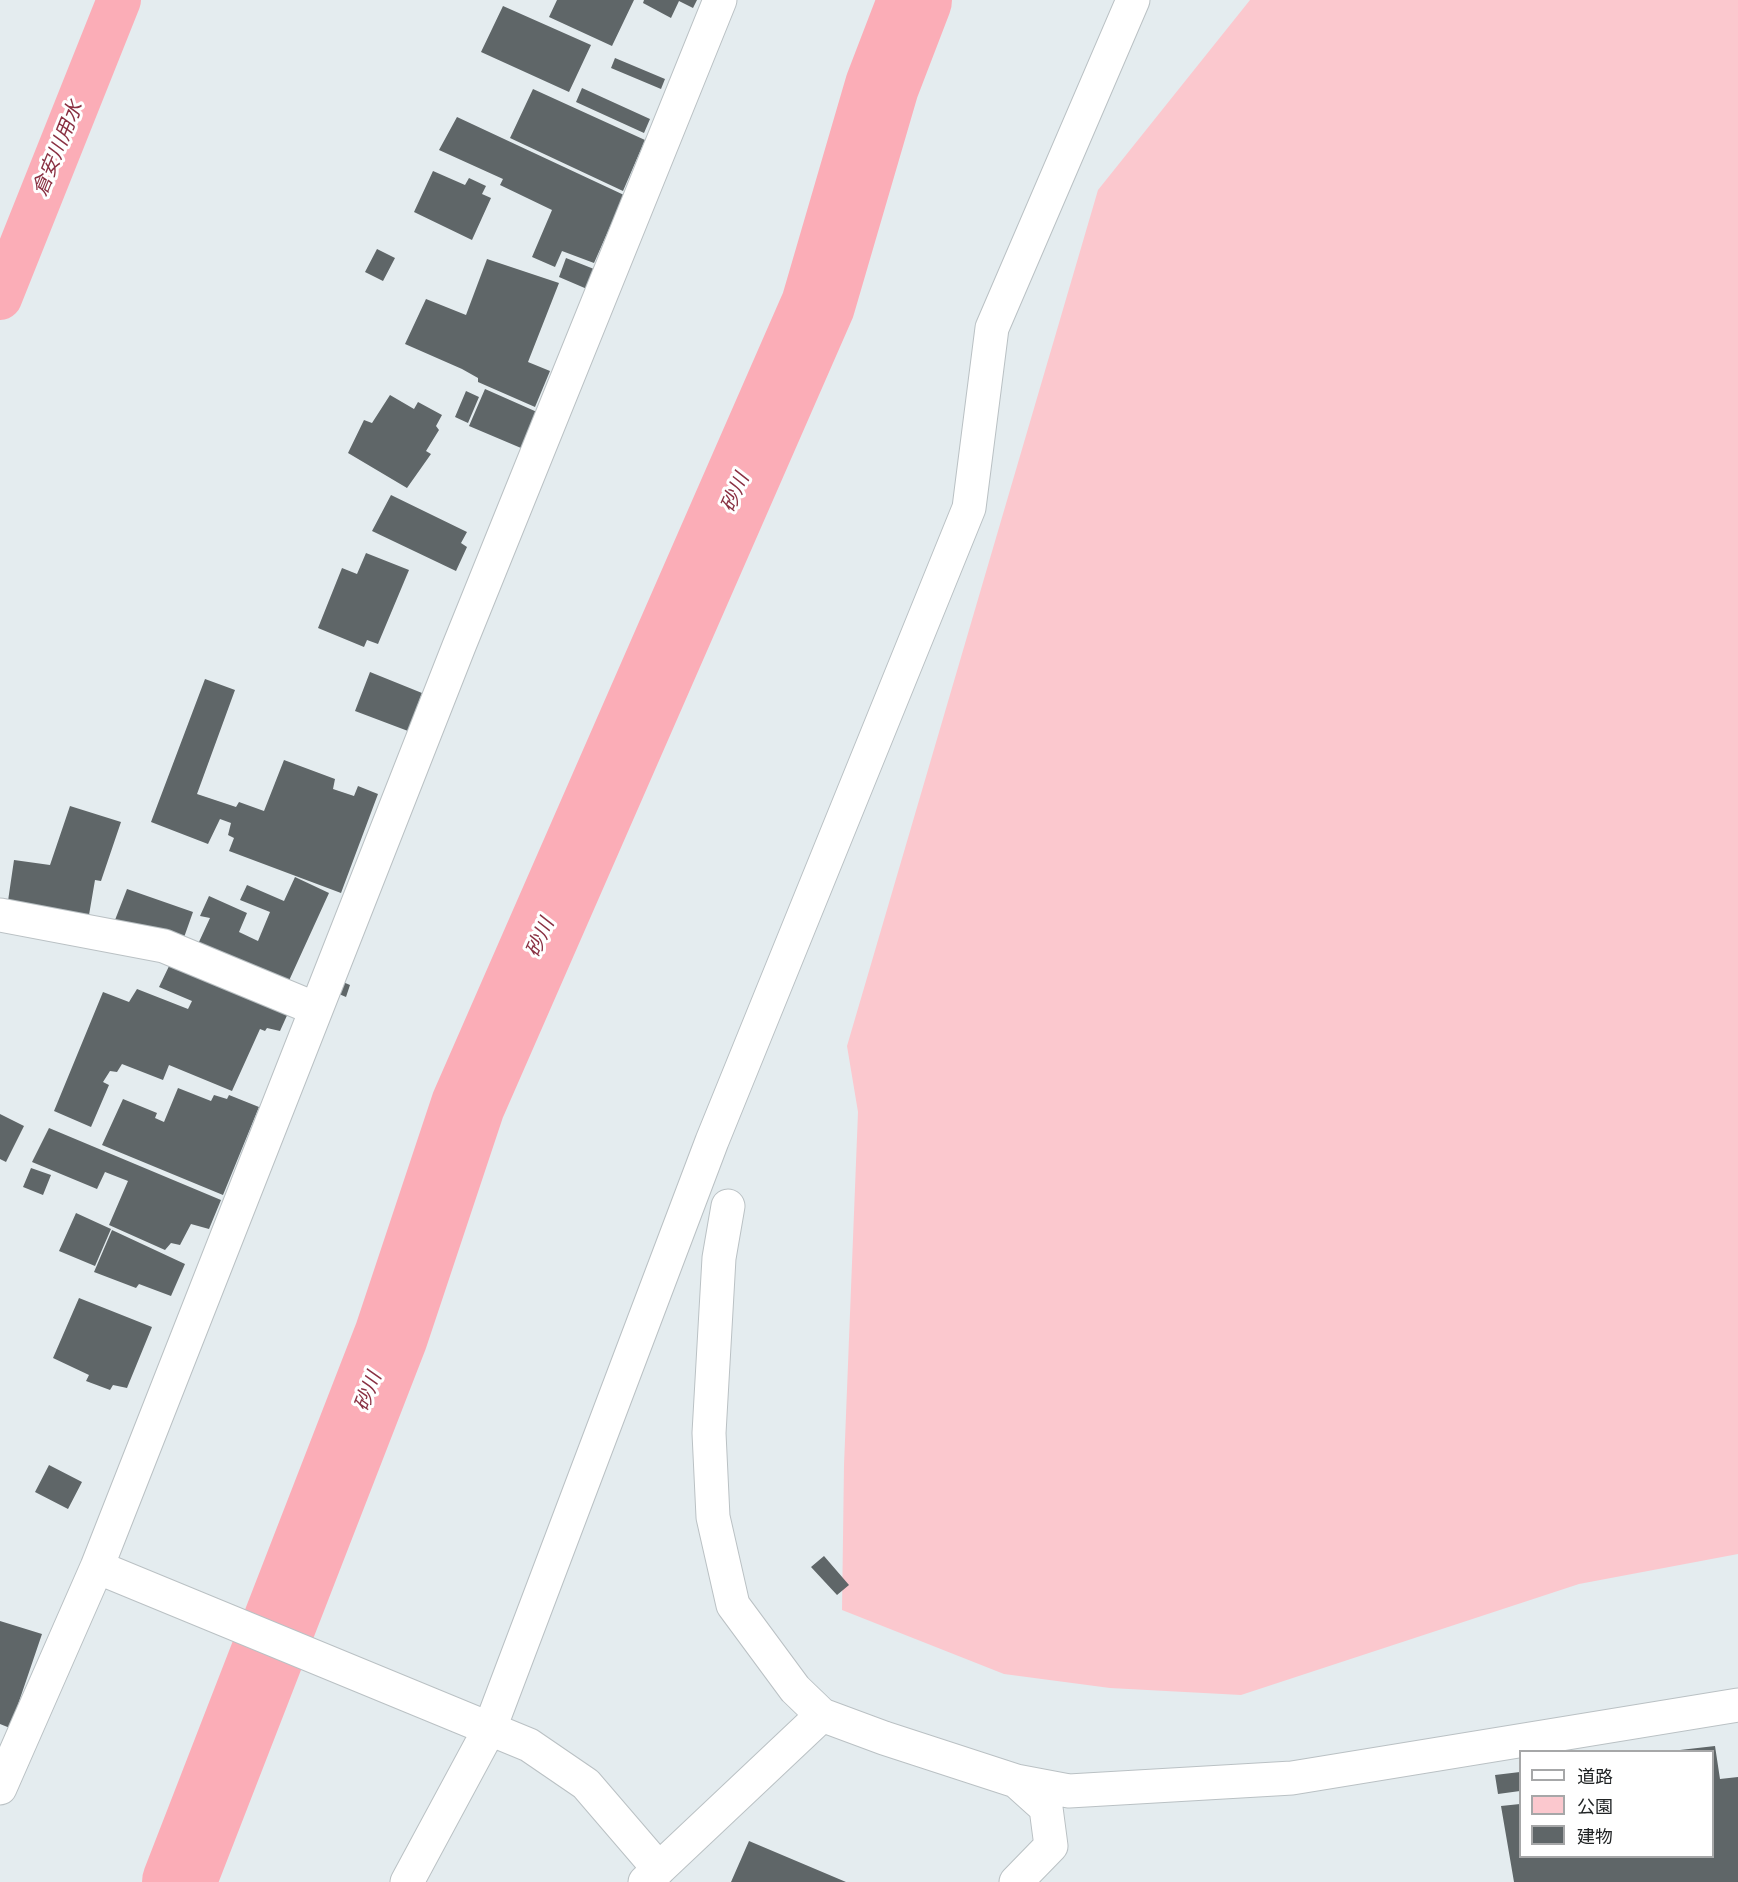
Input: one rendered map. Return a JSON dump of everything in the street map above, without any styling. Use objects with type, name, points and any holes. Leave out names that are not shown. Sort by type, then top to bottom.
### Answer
[{"type":"street","points":[[0,1788],[98,1567],[316,1009],[720,0]]},
{"type":"street","points":[[407,1882],[481,1724],[712,1141],[969,508],[992,328],[1133,0]]},
{"type":"street","points":[[0,915],[164,946],[316,1009]]},
{"type":"street","points":[[728,1206],[719,1258],[709,1433],[712,1517],[733,1605],[795,1689],[822,1714],[1012,1780],[1069,1791],[1292,1779],[1738,1706]]},
{"type":"street","points":[[98,1567],[529,1744],[586,1784],[652,1875],[822,1714]]},
{"type":"street","points":[[1012,1780],[1046,1808],[1051,1846],[1016,1882]]},
{"type":"green space","points":[[1250,0],[1738,0],[1738,1554],[1579,1584],[1241,1695],[1110,1688],[1004,1674],[842,1610],[844,1465],[858,1112],[847,1046],[1098,190]]},
{"type":"building","points":[[557,0],[634,0],[612,46],[549,17]]},
{"type":"building","points":[[644,0],[697,0],[693,8],[679,1],[671,18],[643,3]]},
{"type":"building","points":[[503,6],[591,45],[569,92],[481,52]]},
{"type":"building","points":[[615,58],[665,79],[661,89],[611,68]]},
{"type":"building","points":[[582,88],[650,119],[644,133],[576,102]]},
{"type":"building","points":[[533,89],[645,140],[623,191],[510,138]]},
{"type":"building","points":[[457,117],[624,195],[594,263],[562,251],[555,267],[532,257],[552,210],[500,185],[503,179],[439,150]]},
{"type":"building","points":[[433,171],[465,185],[469,178],[486,186],[482,194],[491,198],[472,240],[414,212]]},
{"type":"building","points":[[377,249],[395,258],[383,281],[365,272]]},
{"type":"building","points":[[566,258],[594,269],[587,289],[559,277]]},
{"type":"building","points":[[487,259],[559,283],[528,362],[550,371],[535,407],[478,382],[478,378],[462,369],[405,344],[426,299],[466,315]]},
{"type":"building","points":[[485,389],[537,412],[521,448],[469,426]]},
{"type":"building","points":[[466,391],[479,397],[468,423],[455,417]]},
{"type":"building","points":[[390,395],[414,409],[418,402],[442,415],[436,426],[439,430],[426,451],[431,454],[407,488],[348,453],[364,420],[372,423]]},
{"type":"building","points":[[391,495],[467,532],[461,543],[467,547],[456,571],[372,531]]},
{"type":"building","points":[[366,553],[409,570],[378,644],[367,640],[364,647],[318,628],[342,568],[357,574]]},
{"type":"building","points":[[370,672],[422,693],[408,731],[355,711]]},
{"type":"building","points":[[205,679],[235,690],[197,794],[236,807],[239,802],[264,811],[284,760],[335,779],[333,789],[354,796],[358,786],[378,794],[341,893],[229,851],[234,838],[228,835],[231,823],[220,819],[208,844],[151,822]]},
{"type":"building","points":[[70,806],[121,822],[101,881],[95,880],[89,915],[8,901],[14,860],[50,865]]},
{"type":"building","points":[[295,877],[329,893],[287,985],[198,944],[210,918],[200,916],[209,896],[247,913],[239,932],[258,941],[270,912],[240,900],[247,885],[284,901]]},
{"type":"building","points":[[127,889],[193,912],[182,943],[115,920]]},
{"type":"building","points":[[171,962],[289,1011],[280,1031],[260,1029],[232,1091],[169,1065],[163,1080],[122,1064],[117,1072],[110,1071],[103,1082],[109,1085],[91,1127],[54,1111],[103,992],[129,1002],[137,989],[188,1009],[192,1001],[159,987]]},
{"type":"building","points":[[343,982],[350,985],[346,997],[339,994]]},
{"type":"building","points":[[178,1088],[211,1101],[214,1095],[227,1099],[229,1095],[259,1107],[223,1195],[102,1145],[123,1099],[157,1113],[155,1118],[164,1122]]},
{"type":"building","points":[[0,1114],[24,1126],[6,1162],[0,1159]]},
{"type":"building","points":[[49,1128],[221,1200],[209,1229],[191,1224],[180,1245],[171,1243],[165,1250],[109,1225],[128,1181],[105,1172],[97,1189],[32,1162]]},
{"type":"building","points":[[31,1168],[51,1175],[43,1195],[23,1187]]},
{"type":"building","points":[[76,1213],[111,1229],[95,1266],[59,1251]]},
{"type":"building","points":[[112,1230],[185,1264],[171,1296],[139,1284],[136,1288],[94,1272]]},
{"type":"building","points":[[79,1298],[152,1327],[127,1388],[113,1385],[110,1390],[86,1381],[89,1375],[53,1358]]},
{"type":"building","points":[[49,1465],[82,1482],[68,1509],[35,1492]]},
{"type":"building","points":[[824,1556],[849,1585],[837,1595],[811,1567]]},
{"type":"building","points":[[0,1621],[42,1634],[10,1728],[0,1724]]},
{"type":"building","points":[[1715,1746],[1720,1779],[1738,1777],[1738,1882],[1514,1882],[1501,1806],[1519,1804],[1519,1858],[1714,1858],[1714,1750],[1680,1750]]},
{"type":"building","points":[[1519,1772],[1519,1791],[1498,1794],[1495,1775]]},
{"type":"building","points":[[749,1841],[846,1882],[731,1882]]},
{"type":"waterway","name":"倉安川用水","points":[[0,298],[119,0]]},
{"type":"waterway","name":"砂川","points":[[179,1882],[391,1336],[468,1105],[818,305],[882,86],[915,0]]}]
